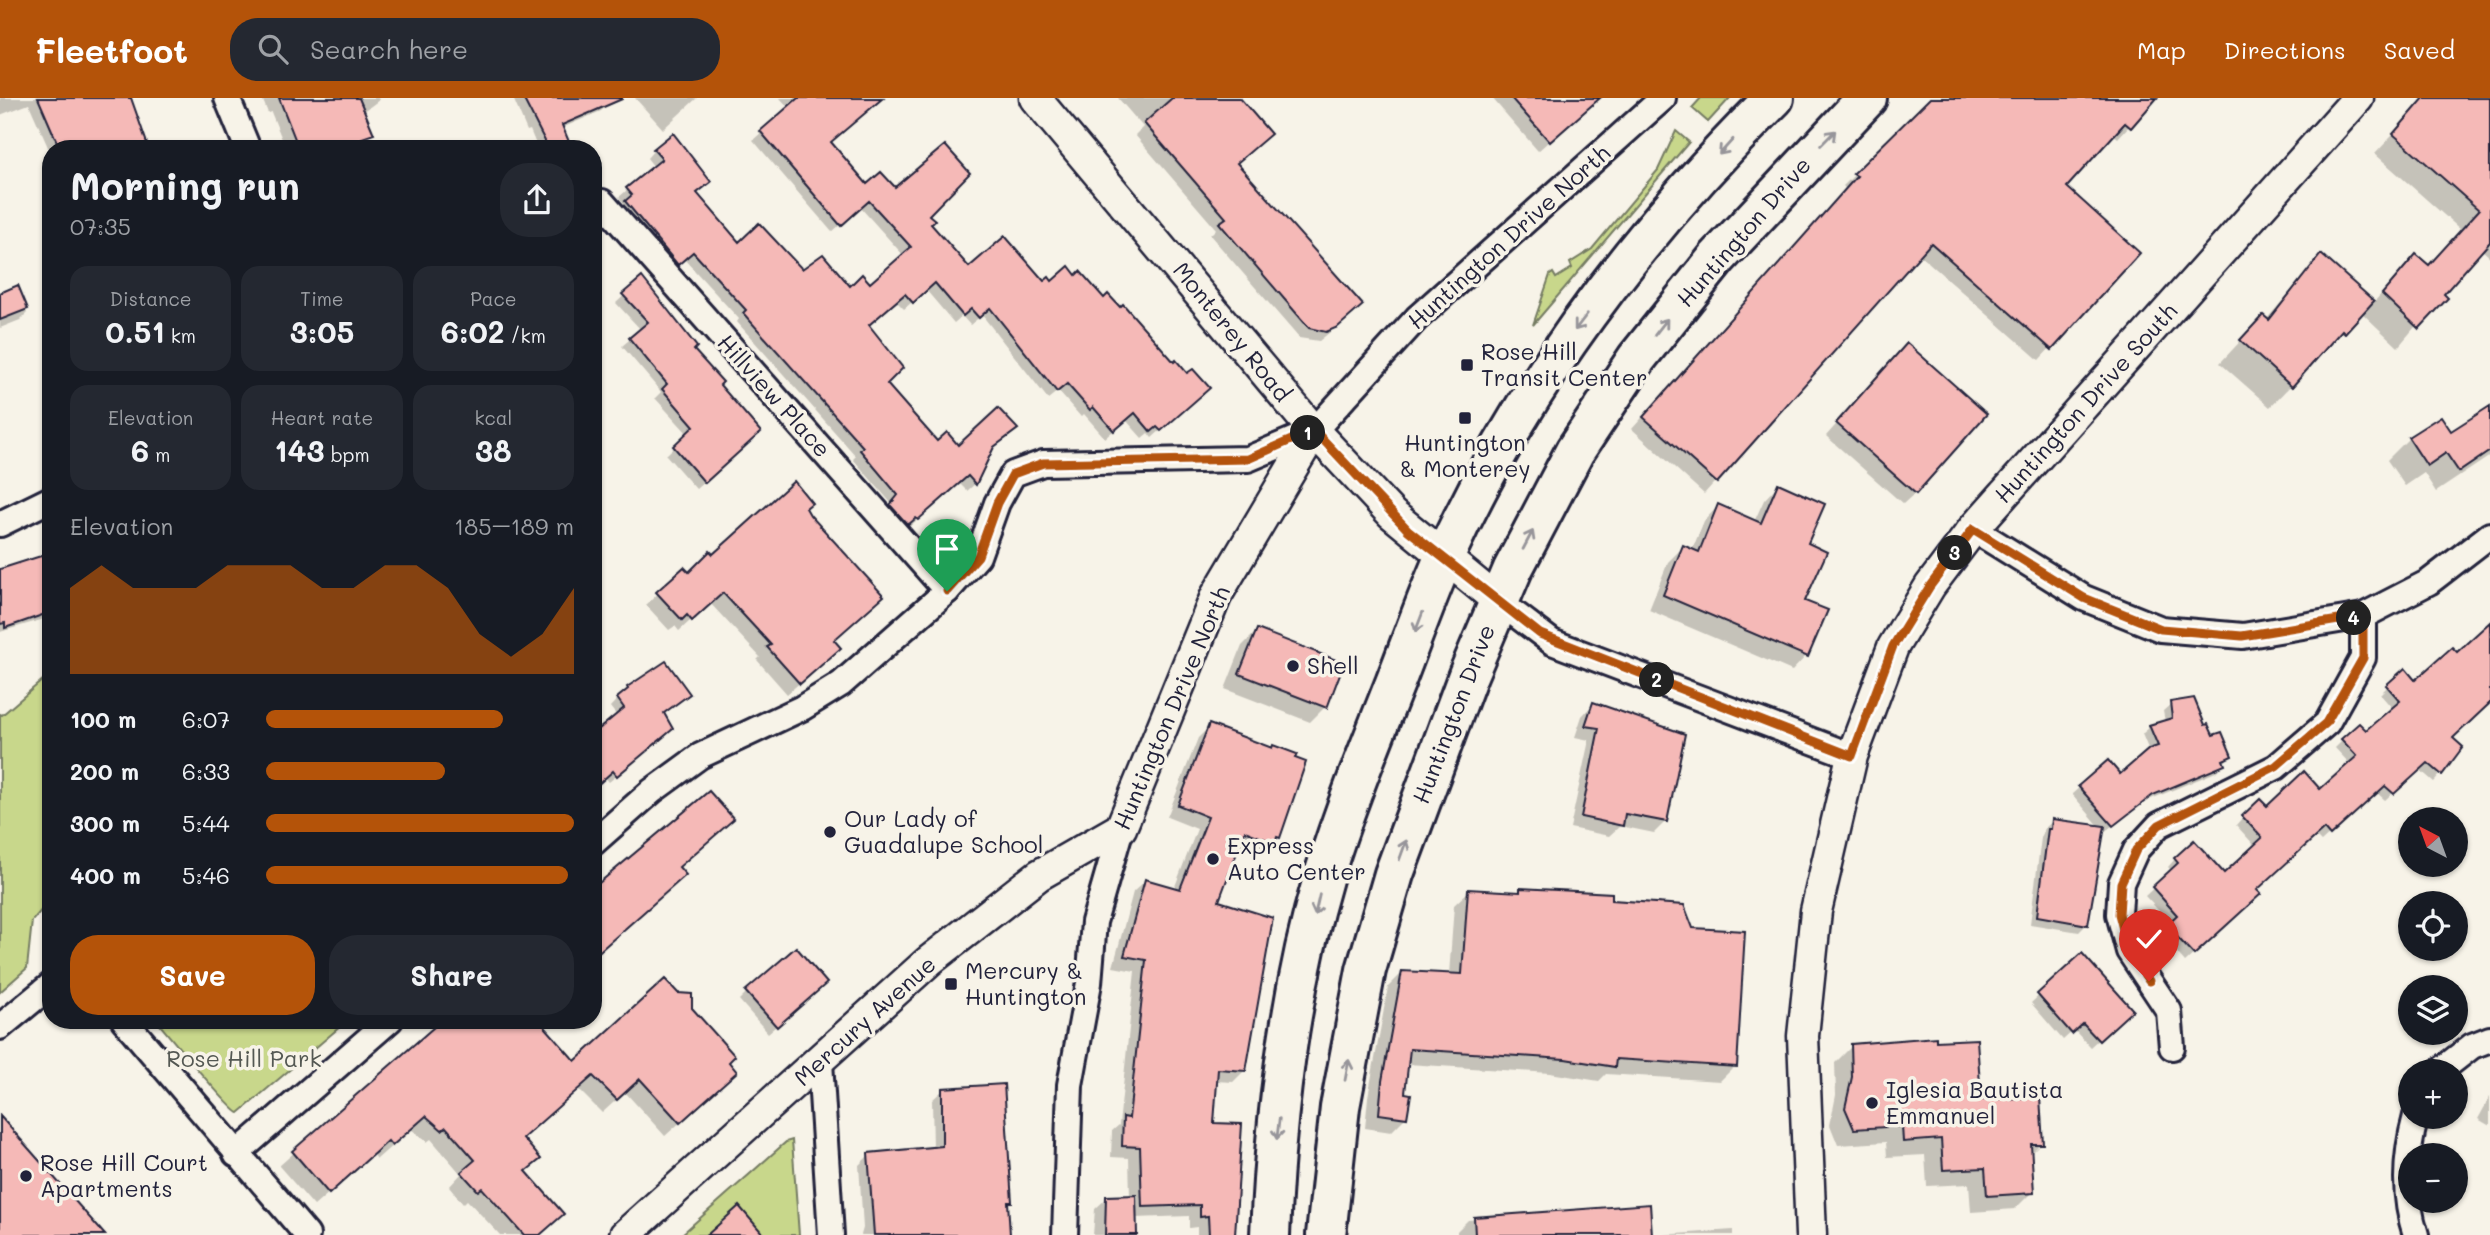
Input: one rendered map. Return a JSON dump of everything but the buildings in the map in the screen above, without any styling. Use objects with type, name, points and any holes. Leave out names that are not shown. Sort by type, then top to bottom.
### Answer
[{"type":"main road","points":[[1270,1235],[1273,1173],[1295,1000],[1324,878],[1350,796],[1444,559],[1501,447],[1562,348],[1626,261],[1731,141],[1774,98]]},
{"type":"main road","name":"Huntington Drive","points":[[1326,1235],[1340,1107],[1366,970],[1394,874],[1497,601],[1576,451],[1637,358],[1717,258],[1867,98]]},
{"type":"street","points":[[227,98],[244,140]]},
{"type":"street","name":"Monterey Road","points":[[1035,98],[1314,430],[1392,514],[1444,559],[1552,642],[1852,756]]},
{"type":"street","name":"Huntington Drive North","points":[[1065,1235],[1070,1085],[1089,983],[1094,922],[1121,828],[1216,596],[1314,430],[1417,317],[1664,98]]},
{"type":"street","name":"Huntington Drive South","points":[[1811,1235],[1803,1037],[1816,911],[1852,756],[1893,646],[1930,586],[1973,529],[2358,98]]},
{"type":"street","name":"Hillview Place","points":[[602,202],[947,591]]},
{"type":"street","points":[[602,835],[652,791],[700,756],[802,708],[841,684],[947,591],[978,556],[997,503],[1013,474],[1043,463],[1248,459],[1314,430]]},
{"type":"street","points":[[0,524],[42,503]]},
{"type":"street","points":[[1973,529],[2084,598],[2161,629],[2242,636],[2363,616],[2429,582],[2490,535]]},
{"type":"street","points":[[2172,1047],[2169,1011],[2129,951],[2119,914],[2121,883],[2136,850],[2159,825],[2276,766],[2326,723],[2363,658],[2363,616]]},
{"type":"street","name":"Mercury Avenue","points":[[625,1235],[821,1062],[929,961],[1038,875],[1121,828]]},
{"type":"street","points":[[0,1027],[42,992]]},
{"type":"street","points":[[132,1029],[307,1235]]},
{"type":"street","points":[[236,1154],[380,1029]]},
{"type":"street","points":[[2455,1059],[2472,1046],[2490,1039]]},
{"type":"street","points":[[821,1062],[831,1235]]},
{"type":"street","points":[[2413,1129],[2407,1150],[2409,1212],[2416,1235]]},
{"type":"green space","points":[[1701,98],[1730,98],[1708,122],[1692,108]]},
{"type":"green space","points":[[1676,131],[1689,142],[1533,325],[1550,275],[1553,273],[1556,278],[1572,268],[1570,263],[1592,249],[1658,170]]},
{"type":"green space","points":[[42,681],[42,909],[32,921],[27,968],[0,992],[0,714]]},
{"type":"green space","name":"Rose Hill Park","points":[[164,1029],[337,1029],[239,1113]]},
{"type":"green space","points":[[792,1140],[799,1235],[681,1235],[786,1142]]},
{"type":"place","name":"Rose Hill Transit Center","points":[[1467,365]]},
{"type":"place","name":"Huntington & Monterey","points":[[1465,418]]},
{"type":"place","name":"Shell","points":[[1293,666]]},
{"type":"place","name":"Our Lady of Guadalupe School","points":[[830,832]]},
{"type":"place","name":"Express Auto Center","points":[[1213,859]]},
{"type":"place","name":"Mercury & Huntington","points":[[951,984]]},
{"type":"place","name":"Iglesia Bautista Emmanuel","points":[[1872,1103]]},
{"type":"place","name":"Rose Hill Court Apartments","points":[[26,1176]]},
{"type":"route","points":[[947,591],[978,556],[997,503],[1013,474],[1043,463],[1248,459],[1314,430],[1408,530],[1521,621],[1552,642],[1604,659],[1852,756],[1893,646],[1930,586],[1973,529],[2084,598],[2161,629],[2242,636],[2363,616],[2363,658],[2326,723],[2276,766],[2159,825],[2136,850],[2121,883],[2119,914],[2129,951],[2149,981]]}]
